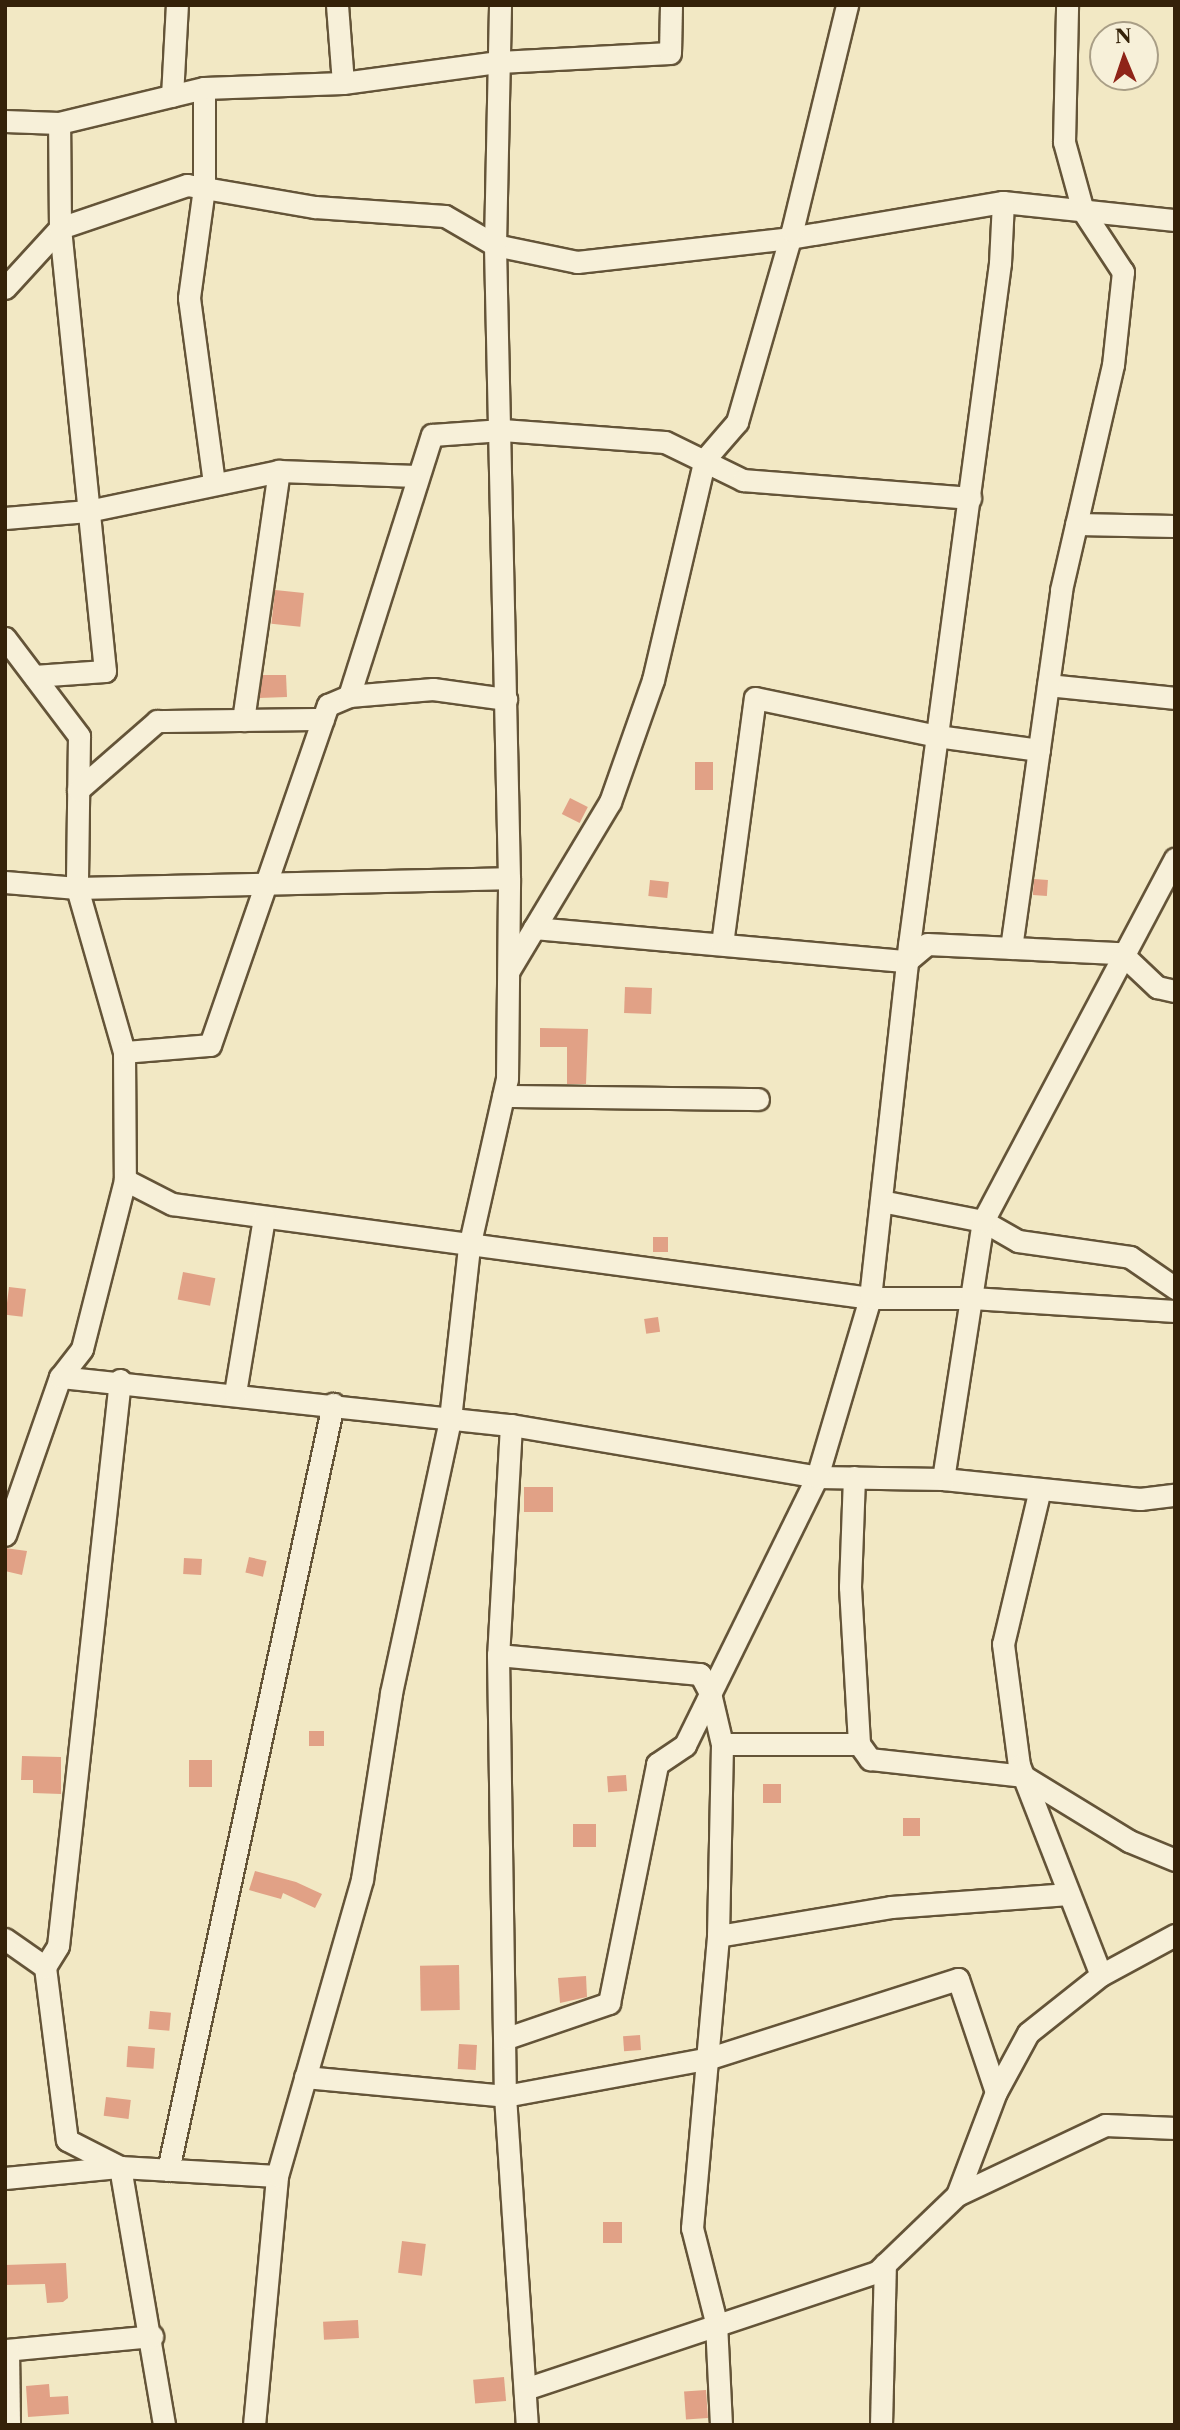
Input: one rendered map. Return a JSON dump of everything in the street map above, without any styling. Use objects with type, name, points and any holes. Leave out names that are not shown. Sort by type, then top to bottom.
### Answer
[{"type":"street","points":[[172,96],[177,5]]},
{"type":"street","points":[[337,5],[343,83]]},
{"type":"street","points":[[254,2425],[277,2176],[362,1879],[391,1693],[450,1419],[469,1247],[503,1096],[509,878],[502,430],[495,245],[500,5]]},
{"type":"street","points":[[5,121],[59,123],[204,88],[343,83],[499,62],[670,53],[671,5]]},
{"type":"street","points":[[508,972],[610,802],[653,680],[705,459],[737,422],[790,238],[847,5]]},
{"type":"street","points":[[1011,948],[1048,685],[1076,524],[1113,365],[1123,272],[1083,211],[1064,142],[1067,5]]},
{"type":"street","points":[[204,88],[204,188],[189,298],[214,483]]},
{"type":"street","points":[[34,677],[105,671],[60,228],[59,123]]},
{"type":"street","points":[[5,288],[60,228],[187,185],[315,207],[445,216],[495,245],[577,262],[790,238],[1003,202],[1175,220]]},
{"type":"street","points":[[507,2038],[609,2003],[657,1764],[685,1745],[817,1477],[870,1298],[907,961],[970,498],[1003,202]]},
{"type":"street","points":[[349,696],[416,476],[432,435],[502,430],[665,442],[705,459],[743,480],[970,498]]},
{"type":"street","points":[[243,720],[279,471]]},
{"type":"street","points":[[5,518],[88,511],[279,471],[416,476]]},
{"type":"street","points":[[1076,524],[1175,526]]},
{"type":"street","points":[[5,638],[79,736],[78,888],[124,1052],[125,1180],[82,1349],[60,1377],[5,1535]]},
{"type":"street","points":[[1048,685],[1175,698]]},
{"type":"street","points":[[124,1052],[210,1045],[328,705],[349,696],[433,689],[506,699]]},
{"type":"street","points":[[722,944],[755,698],[937,736],[1039,750]]},
{"type":"street","points":[[78,790],[157,721],[323,719]]},
{"type":"street","points":[[943,1479],[983,1221],[1121,953],[1175,859]]},
{"type":"street","points":[[5,882],[78,888],[269,881],[509,878]]},
{"type":"street","points":[[534,928],[907,961],[927,944],[1121,953],[1157,987],[1175,991]]},
{"type":"street","points":[[503,1096],[758,1099]]},
{"type":"street","points":[[125,1180],[172,1204],[469,1247],[870,1298],[972,1297],[1175,1311]]},
{"type":"street","points":[[881,1201],[983,1221],[1018,1241],[1130,1257],[1175,1287]]},
{"type":"street","points":[[235,1393],[264,1217]]},
{"type":"street","points":[[60,1377],[120,1380],[511,1425],[817,1477],[943,1479],[1140,1499],[1175,1495]]},
{"type":"street","points":[[120,1380],[58,1946],[46,1967],[67,2140],[120,2167]]},
{"type":"street","points":[[168,2170],[333,1404]]},
{"type":"street","points":[[511,1425],[498,1655],[507,2038],[505,2096],[527,2425]]},
{"type":"street","points":[[854,1478],[850,1587],[859,1744],[870,1759],[1023,1776],[1129,1841],[1175,1860]]},
{"type":"street","points":[[1040,1489],[1003,1644],[1023,1776],[1101,1975]]},
{"type":"street","points":[[498,1655],[700,1674],[710,1693],[722,1744],[718,1936],[692,2228],[716,2322],[721,2425]]},
{"type":"street","points":[[722,1744],[859,1744]]},
{"type":"street","points":[[718,1936],[891,1907],[1069,1894]]},
{"type":"street","points":[[957,2195],[996,2092],[1028,2034],[1101,1975],[1175,1935]]},
{"type":"street","points":[[5,1939],[46,1967]]},
{"type":"street","points":[[305,2077],[505,2096],[709,2058],[958,1979],[996,2092]]},
{"type":"street","points":[[525,2389],[716,2322],[877,2272],[957,2195],[1105,2125],[1175,2128]]},
{"type":"street","points":[[120,2167],[152,2336],[164,2425]]},
{"type":"street","points":[[5,2178],[120,2167],[277,2176]]},
{"type":"street","points":[[881,2425],[885,2264]]},
{"type":"street","points":[[9,2425],[7,2350],[152,2336]]},
{"type":"building","points":[[275,590],[304,593],[300,627],[271,624]]},
{"type":"building","points":[[263,675],[286,675],[287,697],[259,698]]},
{"type":"building","points":[[695,762],[713,762],[713,790],[695,790]]},
{"type":"building","points":[[570,798],[588,807],[580,823],[562,814]]},
{"type":"building","points":[[1034,879],[1048,880],[1047,896],[1033,895]]},
{"type":"building","points":[[650,880],[669,882],[667,898],[648,896]]},
{"type":"building","points":[[625,987],[652,988],[651,1014],[624,1013]]},
{"type":"building","points":[[540,1028],[588,1029],[586,1084],[567,1084],[567,1047],[540,1047]]},
{"type":"building","points":[[653,1237],[668,1237],[668,1252],[653,1252]]},
{"type":"building","points":[[183,1272],[215,1278],[210,1306],[178,1299]]},
{"type":"building","points":[[9,1287],[26,1289],[22,1317],[6,1315]]},
{"type":"building","points":[[658,1317],[660,1332],[646,1334],[644,1319]]},
{"type":"building","points":[[524,1487],[553,1487],[553,1512],[524,1512]]},
{"type":"building","points":[[5,1548],[27,1551],[22,1575],[5,1571]]},
{"type":"building","points":[[249,1557],[267,1561],[263,1577],[245,1573]]},
{"type":"building","points":[[184,1558],[202,1559],[201,1575],[183,1574]]},
{"type":"building","points":[[309,1731],[324,1731],[324,1746],[309,1746]]},
{"type":"building","points":[[22,1756],[61,1757],[61,1794],[33,1793],[33,1780],[21,1780]]},
{"type":"building","points":[[189,1760],[212,1760],[212,1787],[189,1787]]},
{"type":"building","points":[[626,1775],[627,1791],[608,1792],[607,1776]]},
{"type":"building","points":[[763,1784],[781,1784],[781,1803],[763,1803]]},
{"type":"building","points":[[903,1818],[920,1818],[920,1836],[903,1836]]},
{"type":"building","points":[[573,1824],[596,1824],[596,1847],[573,1847]]},
{"type":"building","points":[[255,1871],[296,1882],[322,1894],[315,1908],[283,1893],[281,1899],[249,1890]]},
{"type":"building","points":[[459,1965],[460,2010],[421,2011],[420,1966]]},
{"type":"building","points":[[586,1976],[587,1997],[560,2003],[558,1978]]},
{"type":"building","points":[[150,2011],[171,2013],[169,2031],[148,2029]]},
{"type":"building","points":[[640,2035],[641,2050],[624,2051],[623,2036]]},
{"type":"building","points":[[459,2044],[477,2045],[476,2070],[458,2069]]},
{"type":"building","points":[[128,2046],[155,2048],[153,2069],[127,2067]]},
{"type":"building","points":[[106,2097],[131,2100],[128,2119],[104,2116]]},
{"type":"building","points":[[603,2222],[622,2222],[622,2243],[603,2243]]},
{"type":"building","points":[[402,2241],[426,2244],[422,2276],[398,2273]]},
{"type":"building","points":[[66,2263],[68,2298],[63,2302],[47,2303],[45,2284],[5,2285],[5,2265]]},
{"type":"building","points":[[358,2320],[359,2338],[324,2340],[323,2322]]},
{"type":"building","points":[[504,2377],[506,2401],[475,2404],[473,2380]]},
{"type":"building","points":[[49,2384],[50,2397],[68,2396],[69,2414],[28,2417],[26,2386]]},
{"type":"building","points":[[706,2390],[708,2418],[686,2419],[684,2392]]}]
